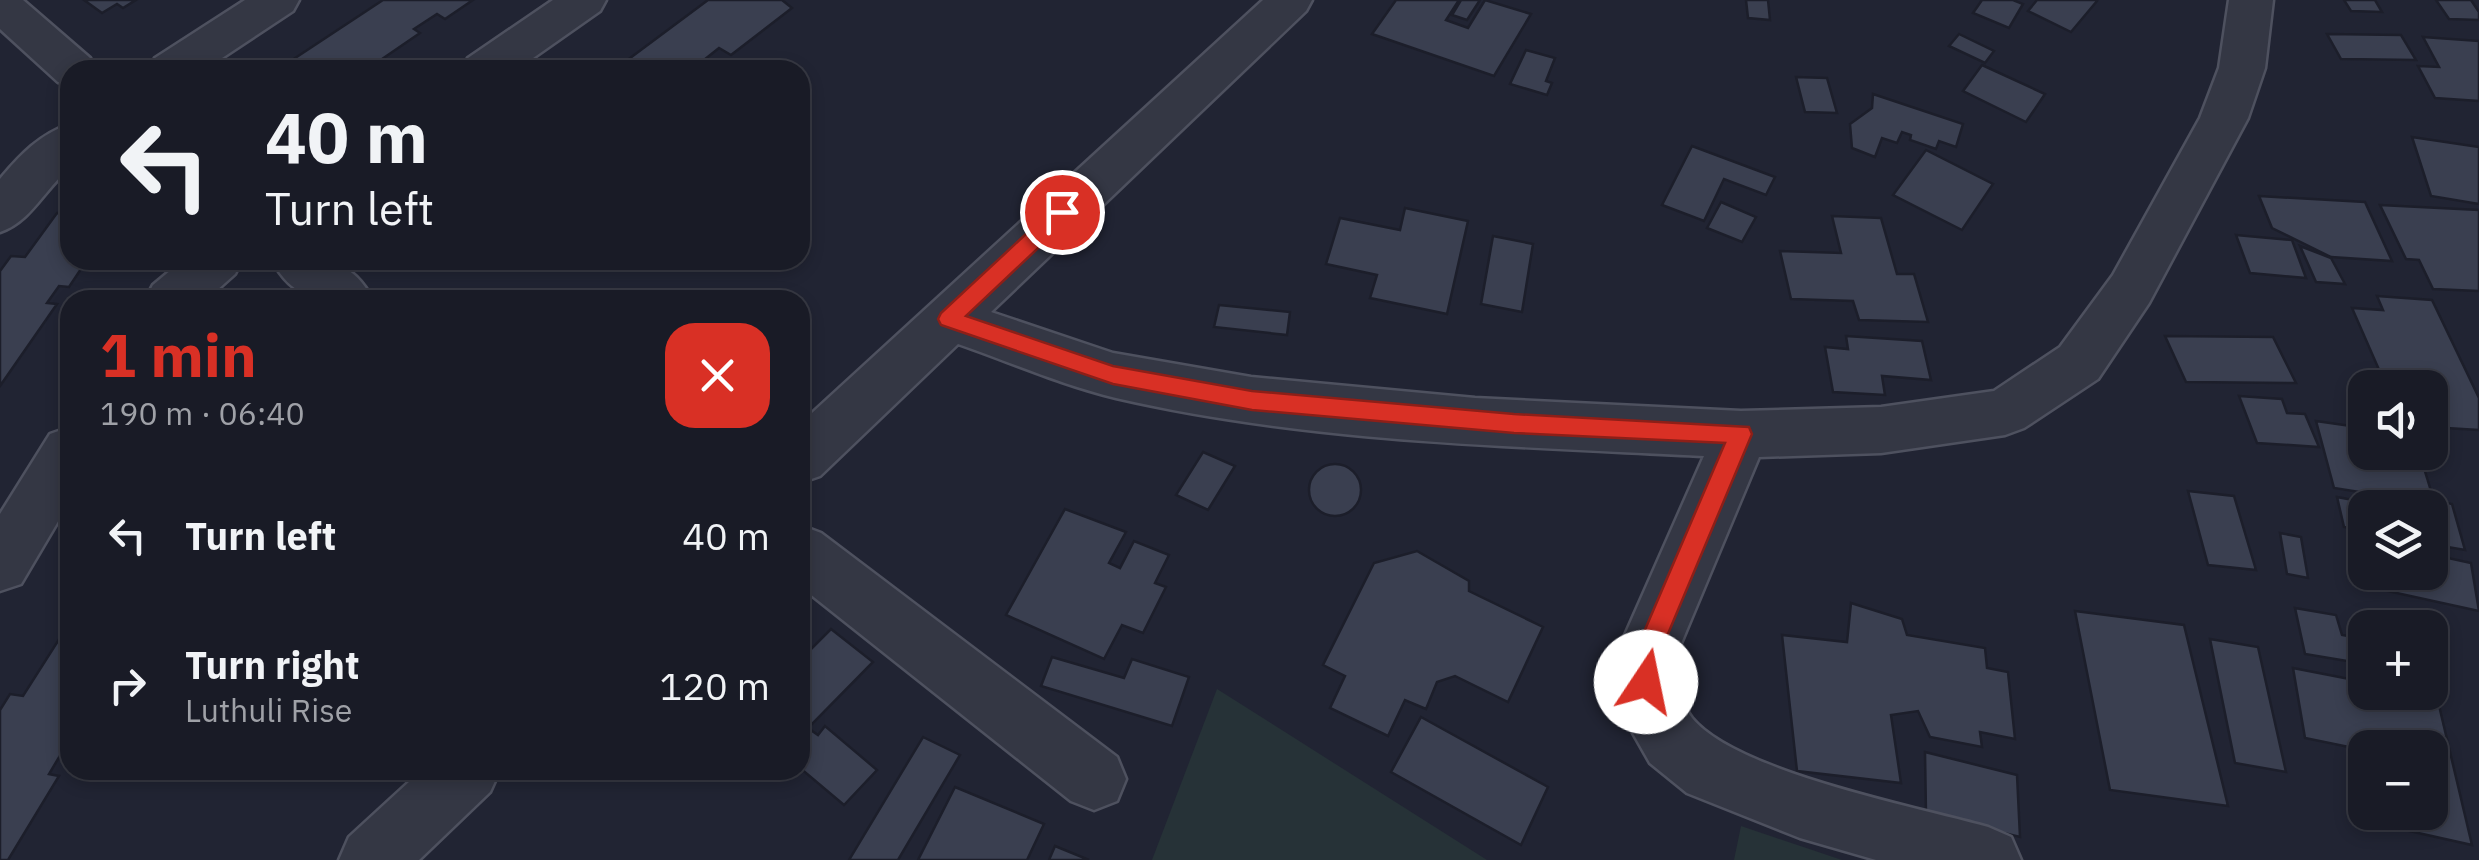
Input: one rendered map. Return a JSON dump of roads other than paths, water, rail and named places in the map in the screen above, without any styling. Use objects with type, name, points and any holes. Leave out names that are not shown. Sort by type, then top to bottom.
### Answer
[{"type":"street","points":[[186,60],[277,0]]},
{"type":"street","points":[[498,60],[584,0]]},
{"type":"street","points":[[810,449],[1290,0]]},
{"type":"street","points":[[948,319],[1113,375],[1252,400],[1494,422],[1741,434],[1881,430],[2005,412],[2079,364],[2131,289],[2224,118],[2242,68],[2250,0]]},
{"type":"street","points":[[0,4],[63,60]]},
{"type":"street","points":[[0,213],[38,166],[60,150]]},
{"type":"street","points":[[182,290],[206,270]]},
{"type":"street","points":[[310,270],[334,290]]},
{"type":"street","points":[[1741,434],[1644,660],[1648,705],[1672,742],[1709,771],[1800,806],[1988,860]]},
{"type":"street","points":[[0,565],[60,467]]},
{"type":"street","points":[[810,559],[1094,779]]},
{"type":"street","points":[[372,860],[457,780]]}]
